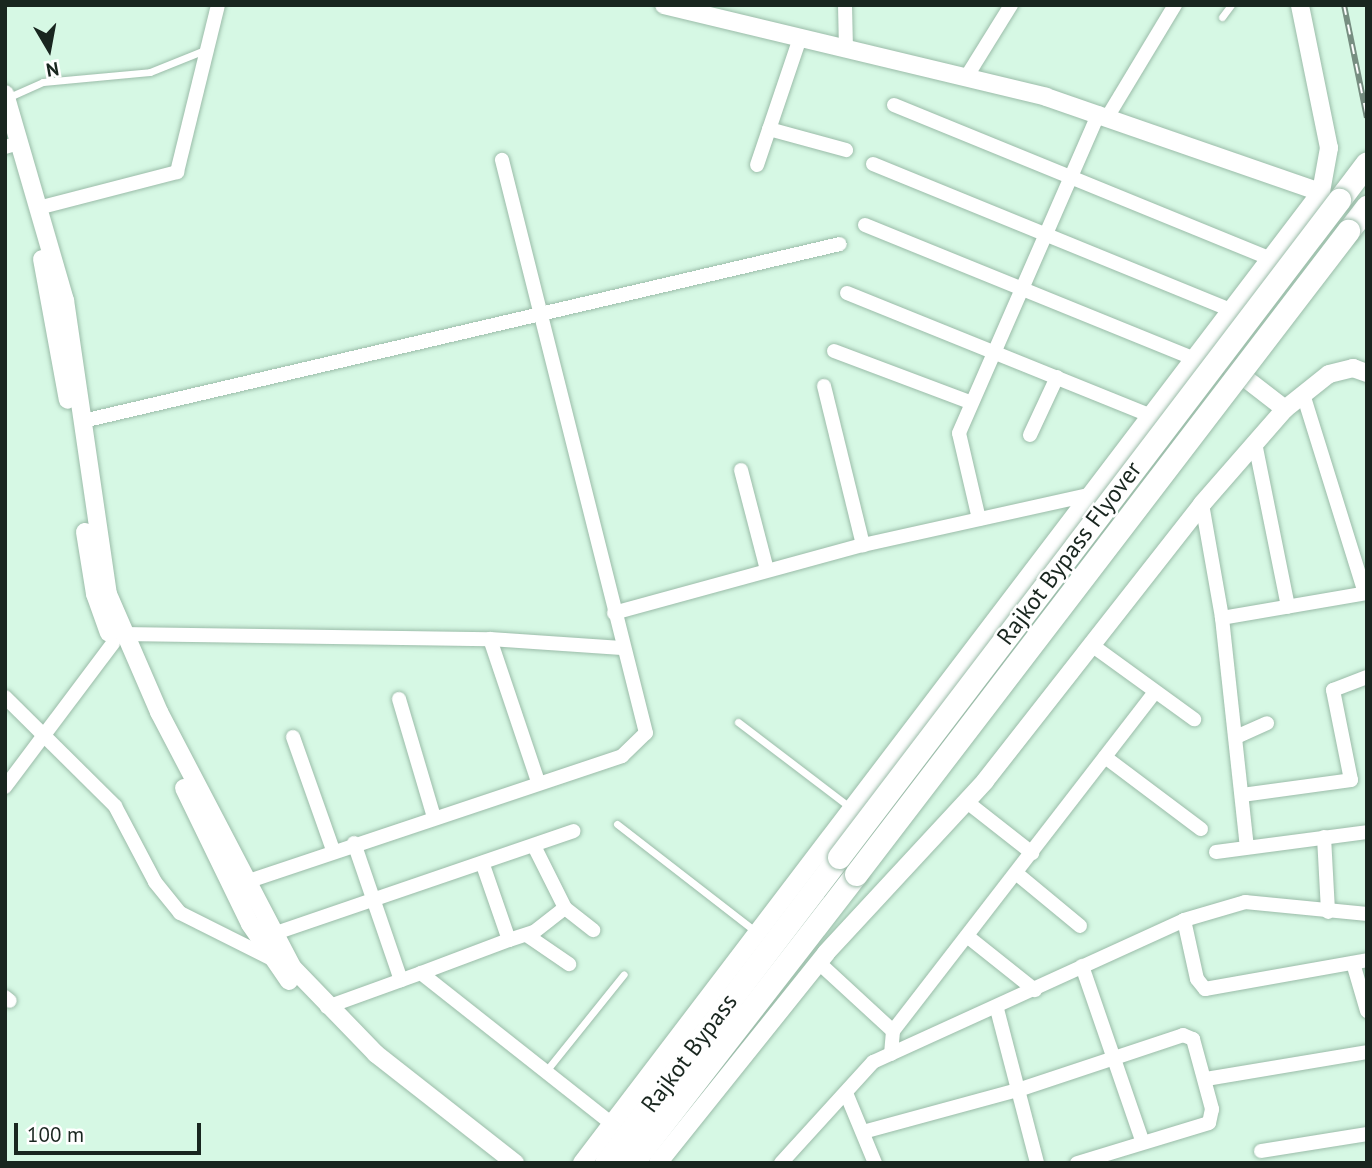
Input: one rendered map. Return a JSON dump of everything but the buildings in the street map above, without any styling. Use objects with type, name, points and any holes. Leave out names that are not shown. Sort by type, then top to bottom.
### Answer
[{"type":"highway","name":"Rajkot Bypass Flyover","points":[[764,938],[838,857],[1367,163]]},
{"type":"highway","name":"Rajkot Bypass Flyover","points":[[796,949],[1367,207]]},
{"type":"highway","name":"Rajkot Bypass","points":[[606,1163],[744,981],[764,938]]},
{"type":"highway","name":"Rajkot Bypass","points":[[632,1163],[796,949]]},
{"type":"highway","points":[[709,995],[744,981]]},
{"type":"street","points":[[38,208],[177,172],[218,5]]},
{"type":"street","points":[[664,5],[967,76],[1103,114],[1321,192]]},
{"type":"street","points":[[845,5],[846,48]]},
{"type":"street","points":[[967,76],[1011,5]]},
{"type":"street","points":[[979,519],[958,440],[972,403],[1071,177],[1103,114],[1175,5]]},
{"type":"street","points":[[582,1163],[709,995],[764,938],[852,809],[1154,417],[1199,354],[1274,260],[1321,192],[1329,148],[1300,5]]},
{"type":"street","points":[[757,165],[800,38]]},
{"type":"street","points":[[6,96],[10,142],[56,314],[92,580],[118,638],[266,936],[273,960],[343,1039],[496,1163]]},
{"type":"street","points":[[894,105],[1274,260]]},
{"type":"street","points":[[769,129],[846,150]]},
{"type":"street","points":[[10,142],[38,208],[65,300],[104,578],[118,638]]},
{"type":"street","points":[[239,885],[333,850],[622,756],[643,742],[646,733],[622,648],[543,311],[502,160]]},
{"type":"street","points":[[873,164],[1234,311]]},
{"type":"street","points":[[865,226],[1021,292],[1199,354],[1285,409]]},
{"type":"street","points":[[83,421],[543,311],[840,244]]},
{"type":"street","points":[[848,293],[1154,417]]},
{"type":"street","points":[[834,351],[972,403]]},
{"type":"street","points":[[658,1163],[818,962],[967,802],[1093,646],[1202,504],[1285,409],[1344,368],[1367,373]]},
{"type":"street","points":[[1030,435],[1057,377]]},
{"type":"street","points":[[824,386],[863,545]]},
{"type":"street","points":[[1222,618],[1366,593],[1303,394]]},
{"type":"street","points":[[1255,443],[1288,607]]},
{"type":"street","points":[[741,470],[766,570]]},
{"type":"street","points":[[614,613],[863,545],[1093,494]]},
{"type":"street","points":[[1202,504],[1222,618],[1247,847]]},
{"type":"street","points":[[118,638],[490,639],[622,648]]},
{"type":"street","points":[[5,787],[118,638]]},
{"type":"street","points":[[490,639],[538,782]]},
{"type":"street","points":[[1093,646],[1194,719]]},
{"type":"street","points":[[1242,794],[1351,780],[1332,690],[1367,677]]},
{"type":"street","points":[[891,1054],[892,1031],[1155,692]]},
{"type":"street","points":[[5,697],[126,820],[155,882],[173,906],[293,968]]},
{"type":"street","points":[[399,699],[434,817]]},
{"type":"street","points":[[1236,737],[1267,723]]},
{"type":"street","points":[[293,737],[333,850]]},
{"type":"street","points":[[1105,757],[1201,829]]},
{"type":"street","points":[[967,802],[1032,853]]},
{"type":"street","points":[[266,936],[483,865],[574,831]]},
{"type":"street","points":[[1216,852],[1367,832]]},
{"type":"street","points":[[1324,837],[1328,912]]},
{"type":"street","points":[[354,843],[401,980]]},
{"type":"street","points":[[534,846],[565,908],[593,930]]},
{"type":"street","points":[[483,865],[509,940]]},
{"type":"street","points":[[1016,873],[1080,926]]},
{"type":"street","points":[[781,1163],[873,1062],[997,1009],[1082,966],[1184,920],[1245,902],[1367,914]]},
{"type":"street","points":[[327,1007],[509,940],[528,936],[565,908]]},
{"type":"street","points":[[1184,920],[1197,979],[1205,989],[1360,961],[1367,1012]]},
{"type":"street","points":[[266,936],[327,1007],[376,1054],[515,1163]]},
{"type":"street","points":[[528,936],[569,964]]},
{"type":"street","points":[[967,936],[1035,990]]},
{"type":"street","points":[[796,949],[818,962],[892,1031]]},
{"type":"street","points":[[1082,966],[1142,1140]]},
{"type":"street","points":[[421,974],[612,1124]]},
{"type":"street","points":[[997,1009],[1037,1163]]},
{"type":"street","points":[[863,1132],[1018,1090],[1113,1056],[1183,1035],[1196,1046],[1206,1079],[1209,1123],[1142,1140],[1125,1156],[1077,1163]]},
{"type":"street","points":[[1206,1079],[1367,1052]]},
{"type":"street","points":[[846,1093],[875,1163]]},
{"type":"street","points":[[1261,1151],[1367,1134]]},
{"type":"lane","points":[[1222,17],[1231,5]]},
{"type":"lane","points":[[6,96],[43,82],[150,72],[208,49]]},
{"type":"lane","points":[[738,722],[852,809]]},
{"type":"lane","points":[[617,824],[764,938]]},
{"type":"lane","points":[[546,1071],[624,974]]},
{"type":"railway","points":[[1344,5],[1367,118]]}]
